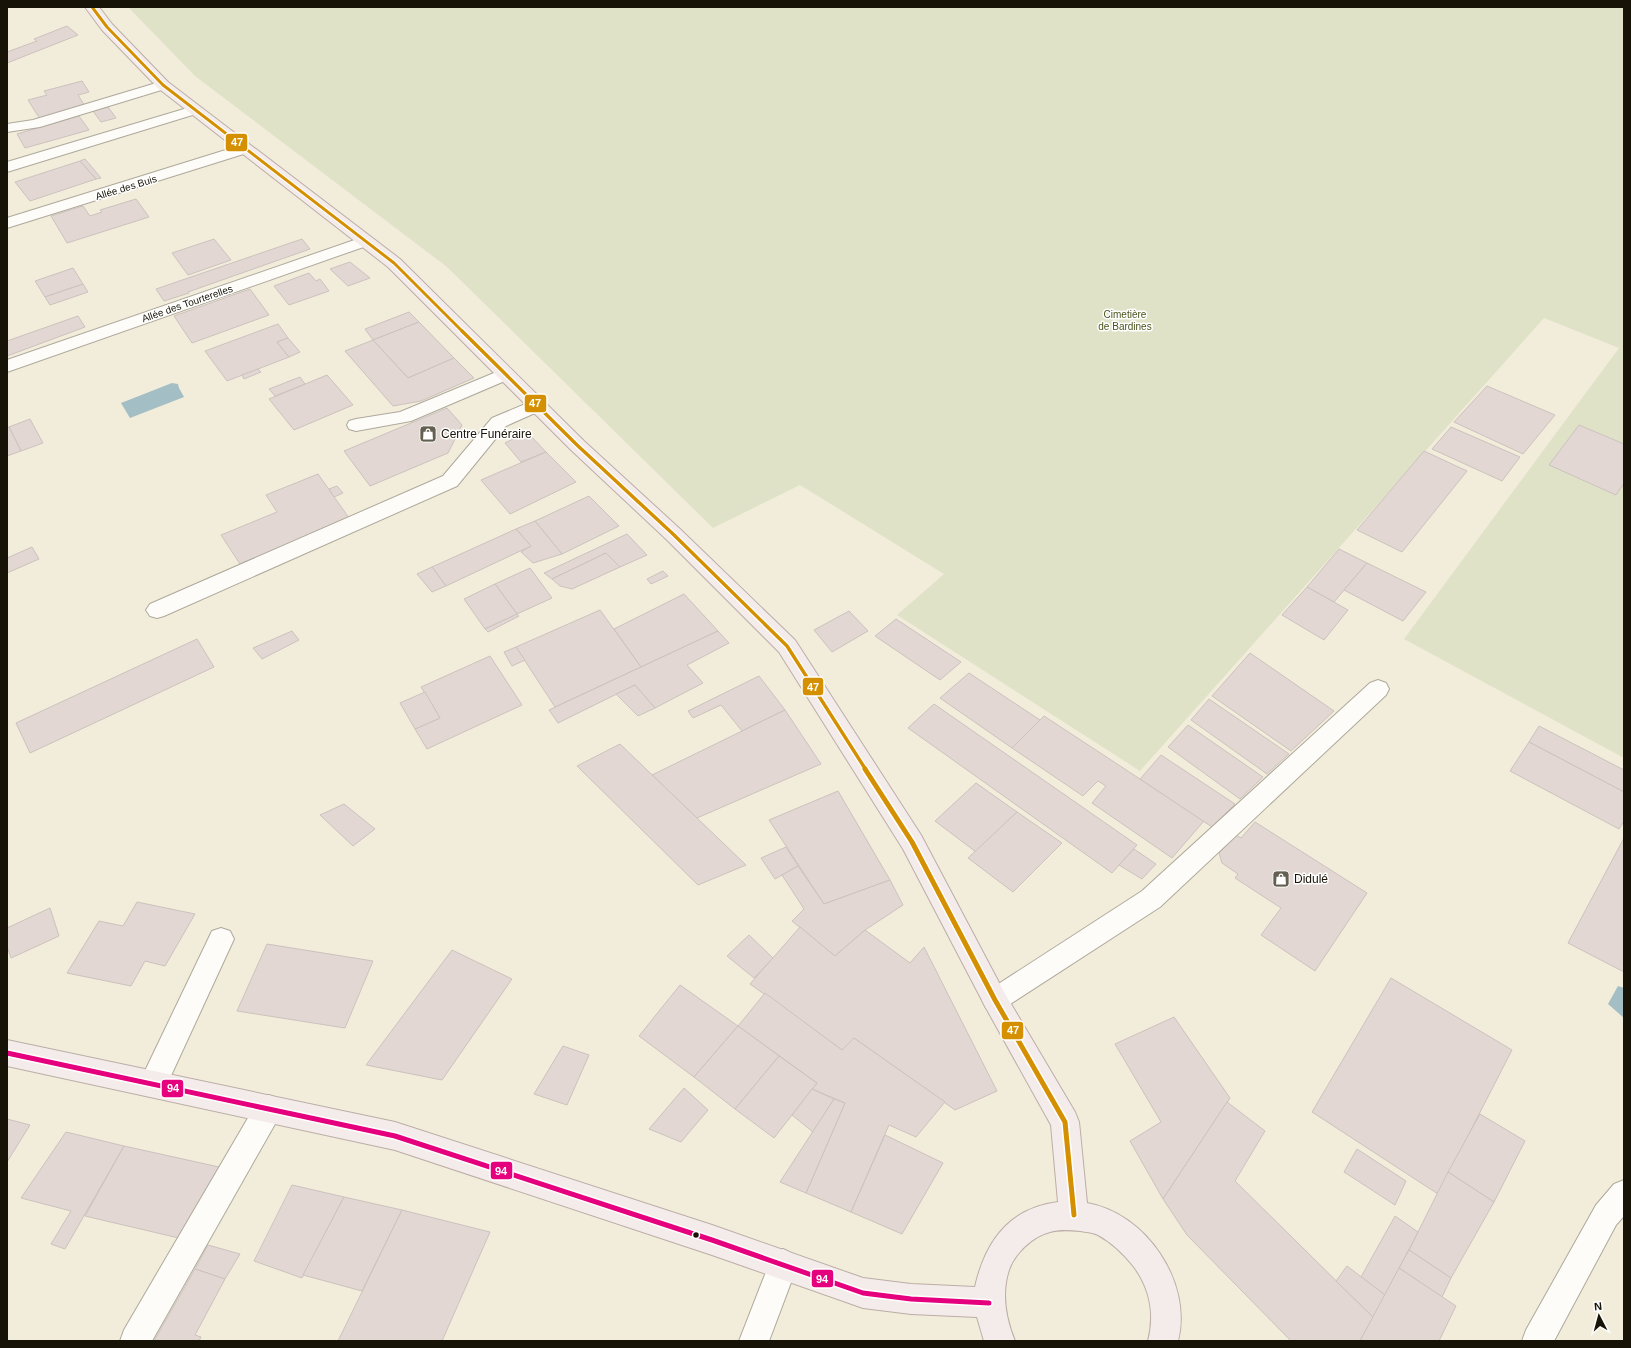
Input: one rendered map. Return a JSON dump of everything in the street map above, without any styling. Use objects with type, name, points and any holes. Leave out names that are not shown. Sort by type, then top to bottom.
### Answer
[{"type":"main road","points":[[92,7],[107,27],[163,85],[394,263],[577,445],[673,534],[787,646],[912,842],[995,1000],[1065,1122],[1074,1215]]},
{"type":"main road","points":[[7,1053],[395,1136],[557,1188],[783,1264],[863,1293],[911,1299],[989,1303]]},
{"type":"main road","points":[[1000,1341],[996,1332],[989,1303],[992,1274],[1004,1248],[1023,1229],[1047,1217],[1074,1215],[1100,1221],[1124,1235],[1144,1254],[1158,1278],[1166,1306],[1166,1333],[1163,1341]]},
{"type":"street","points":[[7,128],[35,124],[163,85]]},
{"type":"street","points":[[7,167],[194,110]]},
{"type":"street","name":"Allée des Buis","points":[[7,224],[245,149]]},
{"type":"street","name":"Allée des Tourterelles","points":[[7,366],[366,241]]},
{"type":"street","points":[[356,425],[404,417],[506,374]]},
{"type":"street","points":[[157,610],[450,481],[500,422],[537,405]]},
{"type":"street","points":[[995,1000],[1151,899],[1378,689]]},
{"type":"street","points":[[153,1084],[221,939]]},
{"type":"street","points":[[135,1341],[269,1108]]},
{"type":"street","points":[[1537,1341],[1606,1215],[1624,1194]]},
{"type":"street","points":[[754,1341],[783,1264]]},
{"type":"green space","name":"Cimetière de Bardines","points":[[128,7],[1624,7],[1624,758],[1404,639],[1619,348],[1544,318],[1140,771],[897,615],[944,574],[800,485],[713,528],[447,267],[195,76]]},
{"type":"water","points":[[172,383],[178,384],[184,397],[130,418],[121,403]]},
{"type":"water","points":[[1618,986],[1624,988],[1624,1018],[1608,1004]]},
{"type":"building","points":[[67,26],[78,35],[7,63],[7,52],[37,41],[34,39]]},
{"type":"building","points":[[82,81],[89,92],[78,95],[85,106],[40,119],[28,100],[47,95],[44,91]]},
{"type":"building","points":[[108,107],[116,118],[101,122],[93,111]]},
{"type":"building","points":[[79,116],[89,130],[25,148],[17,134]]},
{"type":"building","points":[[85,159],[101,178],[96,179],[80,161]]},
{"type":"building","points":[[80,161],[96,179],[30,201],[15,182]]},
{"type":"building","points":[[136,199],[149,217],[67,243],[51,216],[83,206],[90,216],[102,212],[100,210]]},
{"type":"building","points":[[214,239],[231,260],[188,275],[172,253]]},
{"type":"building","points":[[302,239],[310,249],[188,292],[189,293],[164,301],[156,289]]},
{"type":"building","points":[[350,262],[370,278],[348,286],[330,269]]},
{"type":"building","points":[[73,268],[83,284],[45,297],[35,281]]},
{"type":"building","points":[[309,273],[316,281],[320,279],[329,291],[289,305],[274,286]]},
{"type":"building","points":[[83,284],[88,292],[50,305],[45,297]]},
{"type":"building","points":[[250,289],[269,315],[192,343],[174,316]]},
{"type":"building","points":[[409,312],[419,322],[373,340],[365,329]]},
{"type":"building","points":[[78,316],[85,327],[7,356],[7,341]]},
{"type":"building","points":[[419,322],[454,358],[408,378],[373,340]]},
{"type":"building","points":[[278,324],[288,338],[277,342],[289,357],[227,381],[205,351]]},
{"type":"building","points":[[288,338],[300,352],[289,357],[277,342]]},
{"type":"building","points":[[373,340],[408,378],[454,358],[474,378],[421,401],[393,406],[345,351]]},
{"type":"building","points":[[258,369],[261,372],[244,379],[242,375]]},
{"type":"building","points":[[327,375],[353,405],[294,430],[269,399]]},
{"type":"building","points":[[300,377],[305,384],[275,396],[269,389]]},
{"type":"building","points":[[1487,386],[1555,415],[1523,454],[1454,422]]},
{"type":"building","points":[[447,408],[462,425],[448,453],[370,486],[344,451]]},
{"type":"building","points":[[30,419],[43,443],[21,451],[9,427]]},
{"type":"building","points":[[1579,425],[1624,444],[1624,483],[1616,495],[1549,465]]},
{"type":"building","points":[[9,427],[21,451],[7,456],[7,428]]},
{"type":"building","points":[[1451,427],[1520,457],[1502,481],[1432,449]]},
{"type":"building","points":[[527,432],[546,452],[521,462],[505,443]]},
{"type":"building","points":[[1424,451],[1467,471],[1402,552],[1357,530]]},
{"type":"building","points":[[546,452],[576,482],[510,514],[481,480]]},
{"type":"building","points":[[318,474],[349,518],[240,564],[221,535],[277,512],[266,495]]},
{"type":"building","points":[[337,486],[343,493],[334,497],[329,489]]},
{"type":"building","points":[[589,496],[619,526],[562,554],[535,521]]},
{"type":"building","points":[[535,521],[562,554],[533,563],[521,552],[531,546],[516,529]]},
{"type":"building","points":[[516,529],[531,546],[446,586],[432,567]]},
{"type":"building","points":[[627,534],[647,555],[620,567],[606,553],[552,579],[544,573]]},
{"type":"building","points":[[32,547],[39,559],[7,573],[7,558]]},
{"type":"building","points":[[1339,549],[1367,563],[1334,602],[1307,587]]},
{"type":"building","points":[[606,553],[620,567],[572,589],[560,586],[552,579]]},
{"type":"building","points":[[1367,563],[1426,592],[1403,621],[1344,590]]},
{"type":"building","points":[[432,567],[446,586],[432,592],[417,574]]},
{"type":"building","points":[[530,568],[552,598],[517,614],[495,584]]},
{"type":"building","points":[[663,571],[668,576],[651,584],[647,579]]},
{"type":"building","points":[[495,584],[517,614],[485,629],[464,599]]},
{"type":"building","points":[[1307,587],[1348,610],[1324,640],[1282,615]]},
{"type":"building","points":[[684,594],[718,631],[641,667],[614,629]]},
{"type":"building","points":[[600,610],[641,667],[555,707],[516,647]]},
{"type":"building","points":[[849,611],[868,631],[832,652],[814,630]]},
{"type":"building","points":[[517,614],[519,616],[488,632],[485,629]]},
{"type":"building","points":[[896,619],[961,662],[940,680],[875,636]]},
{"type":"building","points":[[292,631],[299,640],[262,659],[253,648]]},
{"type":"building","points":[[718,631],[729,643],[687,665],[703,683],[655,708],[635,685],[558,723],[549,710]]},
{"type":"building","points":[[197,639],[214,667],[30,753],[16,723]]},
{"type":"building","points":[[516,647],[525,660],[512,666],[504,652]]},
{"type":"building","points":[[1250,653],[1334,711],[1291,751],[1212,696]]},
{"type":"building","points":[[490,656],[522,705],[427,749],[415,729],[440,718],[421,687]]},
{"type":"building","points":[[969,673],[1040,720],[1012,748],[940,698]]},
{"type":"building","points":[[759,676],[785,710],[742,731],[721,705],[693,718],[688,711]]},
{"type":"building","points":[[635,685],[655,708],[638,716],[616,694]]},
{"type":"building","points":[[425,692],[440,718],[415,729],[400,703]]},
{"type":"building","points":[[1209,699],[1289,754],[1267,774],[1191,720]]},
{"type":"building","points":[[934,704],[1137,845],[1112,873],[908,728]]},
{"type":"building","points":[[785,710],[821,764],[697,818],[652,775]]},
{"type":"building","points":[[1044,716],[1204,821],[1172,858],[1092,803],[1106,786],[1098,781],[1083,796],[1012,748]]},
{"type":"building","points":[[1188,725],[1263,777],[1240,799],[1168,747]]},
{"type":"building","points":[[1539,726],[1624,770],[1624,792],[1529,742]]},
{"type":"building","points":[[1529,742],[1624,792],[1624,821],[1619,829],[1510,771]]},
{"type":"building","points":[[620,744],[746,865],[698,885],[577,766]]},
{"type":"building","points":[[1161,755],[1235,804],[1212,827],[1140,779]]},
{"type":"building","points":[[976,783],[1017,812],[976,852],[935,821]]},
{"type":"building","points":[[838,791],[890,880],[824,904],[769,820]]},
{"type":"building","points":[[344,804],[375,829],[353,846],[320,815]]},
{"type":"building","points":[[1017,812],[1062,843],[1013,892],[968,858]]},
{"type":"building","points":[[1255,822],[1367,893],[1315,971],[1261,935],[1281,908],[1235,878],[1238,874],[1222,863],[1219,853],[1236,835],[1241,838]]},
{"type":"building","points":[[1624,838],[1624,972],[1568,943]]},
{"type":"building","points":[[786,847],[798,866],[775,879],[761,858]]},
{"type":"building","points":[[1134,849],[1156,864],[1142,879],[1119,865]]},
{"type":"building","points":[[798,866],[824,904],[890,880],[903,905],[865,930],[835,956],[792,921],[804,909],[782,875]]},
{"type":"building","points":[[137,902],[195,914],[165,966],[145,961],[131,986],[67,973],[99,921],[123,926]]},
{"type":"building","points":[[50,908],[59,936],[11,958],[7,946],[7,928]]},
{"type":"building","points":[[800,927],[835,956],[865,930],[910,963],[924,947],[997,1091],[955,1110],[854,1038],[842,1050],[750,984]]},
{"type":"building","points":[[749,935],[773,958],[754,978],[727,956]]},
{"type":"building","points":[[267,944],[373,961],[345,1028],[237,1011]]},
{"type":"building","points":[[452,950],[512,979],[442,1080],[366,1065]]},
{"type":"building","points":[[1391,978],[1512,1050],[1438,1194],[1312,1112]]},
{"type":"building","points":[[680,985],[738,1026],[694,1077],[639,1036]]},
{"type":"building","points":[[765,993],[842,1050],[854,1038],[945,1102],[916,1137],[889,1125],[851,1212],[806,1193],[845,1103],[812,1089],[817,1083],[738,1026]]},
{"type":"building","points":[[1174,1017],[1230,1098],[1163,1199],[1130,1141],[1161,1122],[1115,1044]]},
{"type":"building","points":[[738,1026],[779,1056],[735,1109],[694,1077]]},
{"type":"building","points":[[563,1046],[589,1055],[567,1105],[534,1094]]},
{"type":"building","points":[[779,1056],[817,1083],[774,1138],[735,1109]]},
{"type":"building","points":[[684,1088],[708,1110],[681,1142],[649,1129]]},
{"type":"building","points":[[812,1089],[834,1099],[813,1132],[792,1115]]},
{"type":"building","points":[[834,1099],[845,1103],[806,1193],[780,1182]]},
{"type":"building","points":[[1227,1102],[1265,1131],[1235,1181],[1373,1317],[1360,1341],[1291,1341],[1187,1235],[1163,1199]]},
{"type":"building","points":[[1480,1114],[1525,1141],[1494,1202],[1448,1172]]},
{"type":"building","points":[[7,1119],[30,1125],[7,1162]]},
{"type":"building","points":[[66,1132],[124,1146],[65,1249],[51,1244],[71,1211],[21,1198]]},
{"type":"building","points":[[885,1135],[943,1163],[902,1234],[851,1212]]},
{"type":"building","points":[[124,1146],[219,1167],[183,1239],[85,1216]]},
{"type":"building","points":[[1357,1149],[1406,1181],[1395,1205],[1344,1172]]},
{"type":"building","points":[[1448,1172],[1494,1202],[1451,1278],[1409,1250]]},
{"type":"building","points":[[292,1185],[344,1197],[302,1278],[254,1261]]},
{"type":"building","points":[[344,1197],[402,1210],[362,1291],[303,1275]]},
{"type":"building","points":[[402,1210],[490,1232],[442,1341],[338,1341]]},
{"type":"building","points":[[1395,1216],[1418,1232],[1385,1295],[1361,1277]]},
{"type":"building","points":[[208,1245],[240,1254],[225,1279],[195,1269]]},
{"type":"building","points":[[1409,1250],[1451,1278],[1442,1297],[1399,1268]]},
{"type":"building","points":[[1347,1266],[1385,1295],[1373,1317],[1336,1281]]},
{"type":"building","points":[[1399,1268],[1456,1306],[1439,1341],[1360,1341]]},
{"type":"building","points":[[195,1269],[225,1279],[195,1335],[201,1337],[199,1341],[154,1341]]},
{"type":"transit line","name":"47","points":[[92,7],[107,27],[163,85],[394,263],[577,445],[673,534],[787,646],[912,842],[995,1000],[1065,1122],[1074,1215]]},
{"type":"transit line","name":"94","points":[[7,1053],[395,1136],[712,1240],[863,1293],[911,1299],[989,1303]]},
{"type":"place","name":"Centre Funéraire","points":[[428,434]]},
{"type":"place","name":"Didulé","points":[[1281,879]]}]
